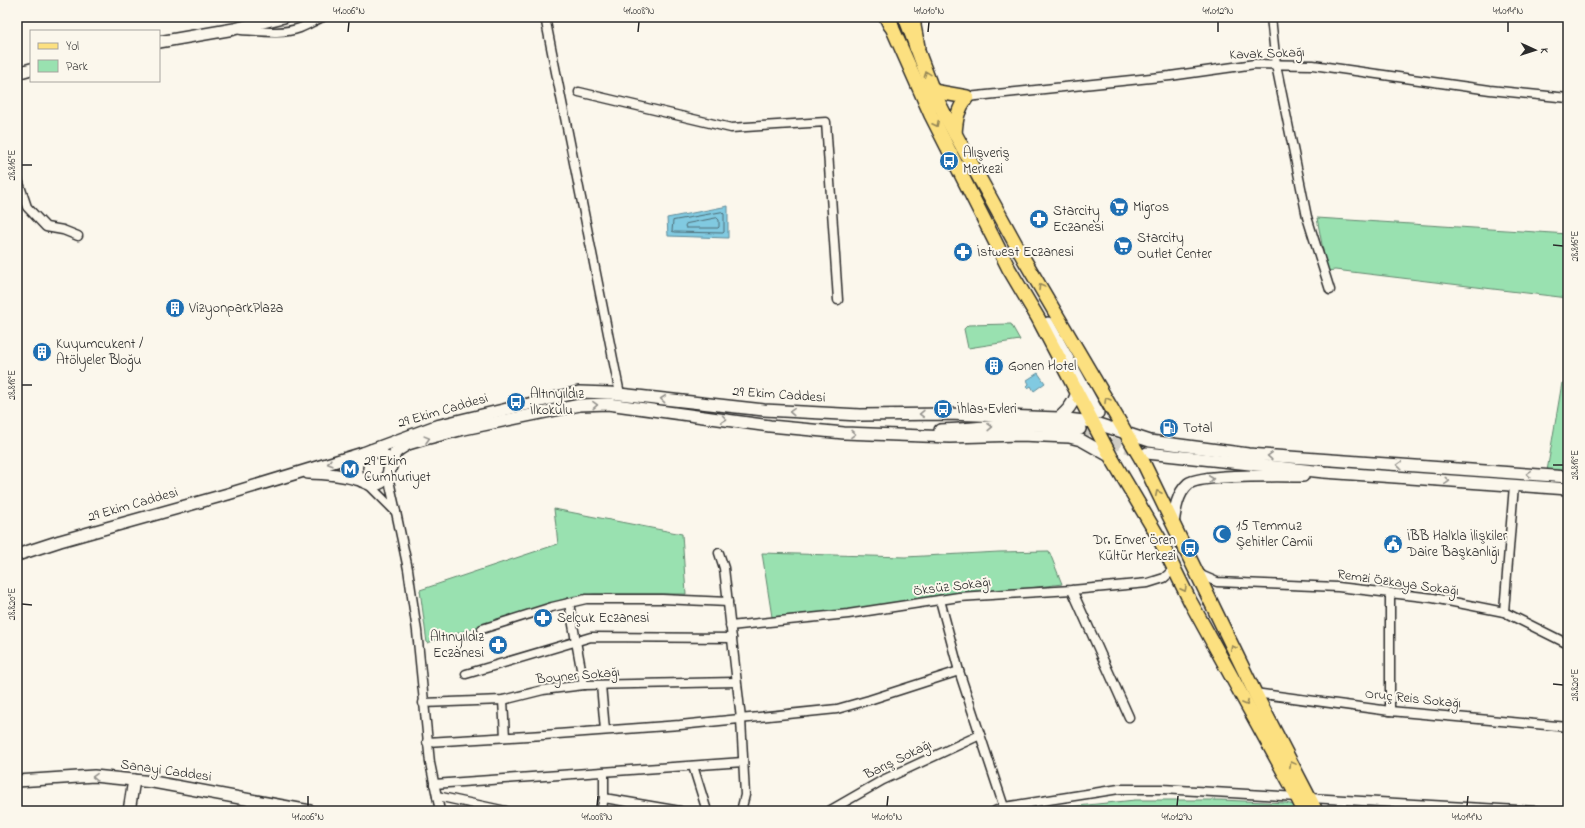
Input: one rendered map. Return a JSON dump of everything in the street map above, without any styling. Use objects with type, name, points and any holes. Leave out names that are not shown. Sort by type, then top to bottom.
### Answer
[{"type":"highway","points":[[913,17],[917,47]]},
{"type":"main road","points":[[160,42],[234,29],[284,17]]},
{"type":"main road","points":[[905,17],[933,91],[955,134],[1025,261],[1143,462],[1255,692],[1316,811]]},
{"type":"main road","points":[[889,20],[932,115],[989,232],[1038,318],[1077,393],[1095,418]]},
{"type":"main road","points":[[17,73],[30,69]]},
{"type":"main road","points":[[933,91],[967,97],[960,106],[956,116],[955,134]]},
{"type":"main road","points":[[989,232],[1012,263],[1031,294],[1095,418],[1111,456],[1158,538],[1190,601],[1304,811]]},
{"type":"main road","name":"29 Ekim Caddesi","points":[[17,555],[60,541],[367,452],[436,426],[579,392],[620,394],[764,410],[860,415],[948,414],[1095,418],[1126,433],[1150,441],[1248,454],[1568,477]]},
{"type":"main road","points":[[1059,418],[1070,408],[1077,393]]},
{"type":"main road","name":"29 Ekim Caddesi","points":[[389,473],[396,453],[408,444],[464,429],[580,405],[608,404],[820,432],[950,437],[1020,435],[1069,437],[1081,440],[1111,456]]},
{"type":"main road","points":[[881,434],[1018,426],[1059,426],[1080,429]]},
{"type":"main road","points":[[297,472],[326,473],[349,477],[365,483],[379,483],[389,473],[389,464],[384,455],[367,452],[357,462],[356,473],[365,483]]},
{"type":"main road","points":[[1148,453],[1324,472],[1568,489]]},
{"type":"main road","points":[[1173,524],[1177,503],[1182,492],[1189,484],[1197,480],[1218,478],[1307,476],[1324,472]]},
{"type":"main road","name":"Sanayi Caddesi","points":[[17,781],[94,776],[134,780],[162,783],[310,811]]},
{"type":"main road","points":[[130,811],[134,780]]},
{"type":"street","points":[[234,29],[276,32],[300,28],[323,17]]},
{"type":"street","points":[[545,17],[620,394]]},
{"type":"street","points":[[1271,17],[1276,65],[1307,217],[1330,290]]},
{"type":"street","name":"Kavak Sokağı","points":[[967,97],[1170,76],[1254,64],[1313,65],[1490,90],[1568,98]]},
{"type":"street","points":[[579,92],[731,128],[826,122],[838,300]]},
{"type":"street","points":[[17,177],[27,207],[46,227],[63,230],[78,236]]},
{"type":"street","points":[[389,473],[409,577],[417,631],[427,742],[440,811]]},
{"type":"street","points":[[365,483],[396,512]]},
{"type":"street","points":[[1504,612],[1514,485]]},
{"type":"street","points":[[719,553],[724,568],[741,719],[745,795],[741,811]]},
{"type":"street","name":"Öksüz Sokağı","points":[[730,626],[848,614],[959,597],[1072,590],[1148,582],[1164,578],[1174,569]]},
{"type":"street","points":[[1195,570],[1203,576],[1217,582]]},
{"type":"street","points":[[1206,591],[1210,586],[1217,582]]},
{"type":"street","name":"Remzi Özkaya Sokağı","points":[[1217,582],[1338,587],[1432,598],[1504,612],[1568,644]]},
{"type":"street","points":[[1072,590],[1129,716]]},
{"type":"street","points":[[1390,592],[1390,711]]},
{"type":"street","points":[[482,629],[552,607],[586,600],[655,599],[728,602]]},
{"type":"street","points":[[940,600],[959,671],[1007,809]]},
{"type":"street","points":[[569,603],[584,685]]},
{"type":"street","points":[[466,674],[591,637],[732,638]]},
{"type":"street","points":[[427,742],[605,730],[741,719],[837,709],[959,671]]},
{"type":"street","name":"Boyner Sokağı","points":[[423,703],[503,700],[542,690],[584,685],[736,682]]},
{"type":"street","points":[[601,685],[605,730]]},
{"type":"street","name":"Oruç Reis Sokağı","points":[[1255,692],[1390,711],[1568,727]]},
{"type":"street","points":[[503,700],[505,737]]},
{"type":"street","name":"Barış Sokağı","points":[[829,811],[883,780],[980,735]]},
{"type":"street","points":[[434,784],[743,762]]},
{"type":"street","points":[[693,766],[707,811]]},
{"type":"street","points":[[601,811],[604,798],[604,772]]},
{"type":"street","points":[[995,811],[1119,789],[1162,789],[1297,797]]},
{"type":"street","points":[[436,796],[506,811]]},
{"type":"street","points":[[604,798],[680,811]]},
{"type":"street","points":[[1310,798],[1537,811]]},
{"type":"green space","points":[[1317,218],[1568,234],[1568,298],[1335,270],[1327,271]]},
{"type":"green space","points":[[1011,324],[1020,340],[968,348],[964,329],[968,325]]},
{"type":"green space","points":[[1562,383],[1568,385],[1568,471],[1547,471]]},
{"type":"green space","points":[[554,509],[682,534],[686,594],[595,594],[574,596],[427,643],[420,590],[558,544]]},
{"type":"green space","points":[[1049,551],[1062,584],[860,609],[772,617],[762,553],[905,557]]},
{"type":"green space","points":[[1135,800],[1221,800],[1286,803],[1294,805],[1298,811],[1046,811],[1059,808]]},
{"type":"water","points":[[728,206],[728,238],[668,236],[667,218]]},
{"type":"water","points":[[1038,373],[1045,383],[1034,391],[1031,386],[1028,388],[1027,386],[1029,384],[1027,380]]},
{"type":"tunnel","points":[[1080,429],[1110,442],[1139,451]]},
{"type":"place","name":"Alışveriş Merkezi","points":[[949,161]]},
{"type":"place","name":"Migros","points":[[1119,207]]},
{"type":"place","name":"Starcity Eczanesi","points":[[1039,219]]},
{"type":"place","name":"Starcity Outlet Center","points":[[1123,246]]},
{"type":"place","name":"İstwest Eczanesi","points":[[963,252]]},
{"type":"place","name":"VizyonparkPlaza","points":[[175,308]]},
{"type":"place","name":"Kuyumcukent / Atölyeler Bloğu","points":[[42,352]]},
{"type":"place","name":"Gonen Hotel","points":[[994,366]]},
{"type":"place","name":"Altınyıldız İlkokulu","points":[[516,402]]},
{"type":"place","name":"İhlas Evleri","points":[[943,409]]},
{"type":"place","name":"Total","points":[[1169,428]]},
{"type":"place","name":"29 Ekim Cumhuriyet","points":[[350,469]]},
{"type":"place","name":"15 Temmuz Şehitler Camii","points":[[1222,534]]},
{"type":"place","name":"İBB Halkla İlişkiler Daire Başkanlığı","points":[[1393,544]]},
{"type":"place","name":"Dr. Enver Ören Kültür Merkezi","points":[[1190,548]]},
{"type":"place","name":"Selçuk Eczanesi","points":[[543,618]]},
{"type":"place","name":"Altınyıldız Eczanesi","points":[[498,645]]}]
